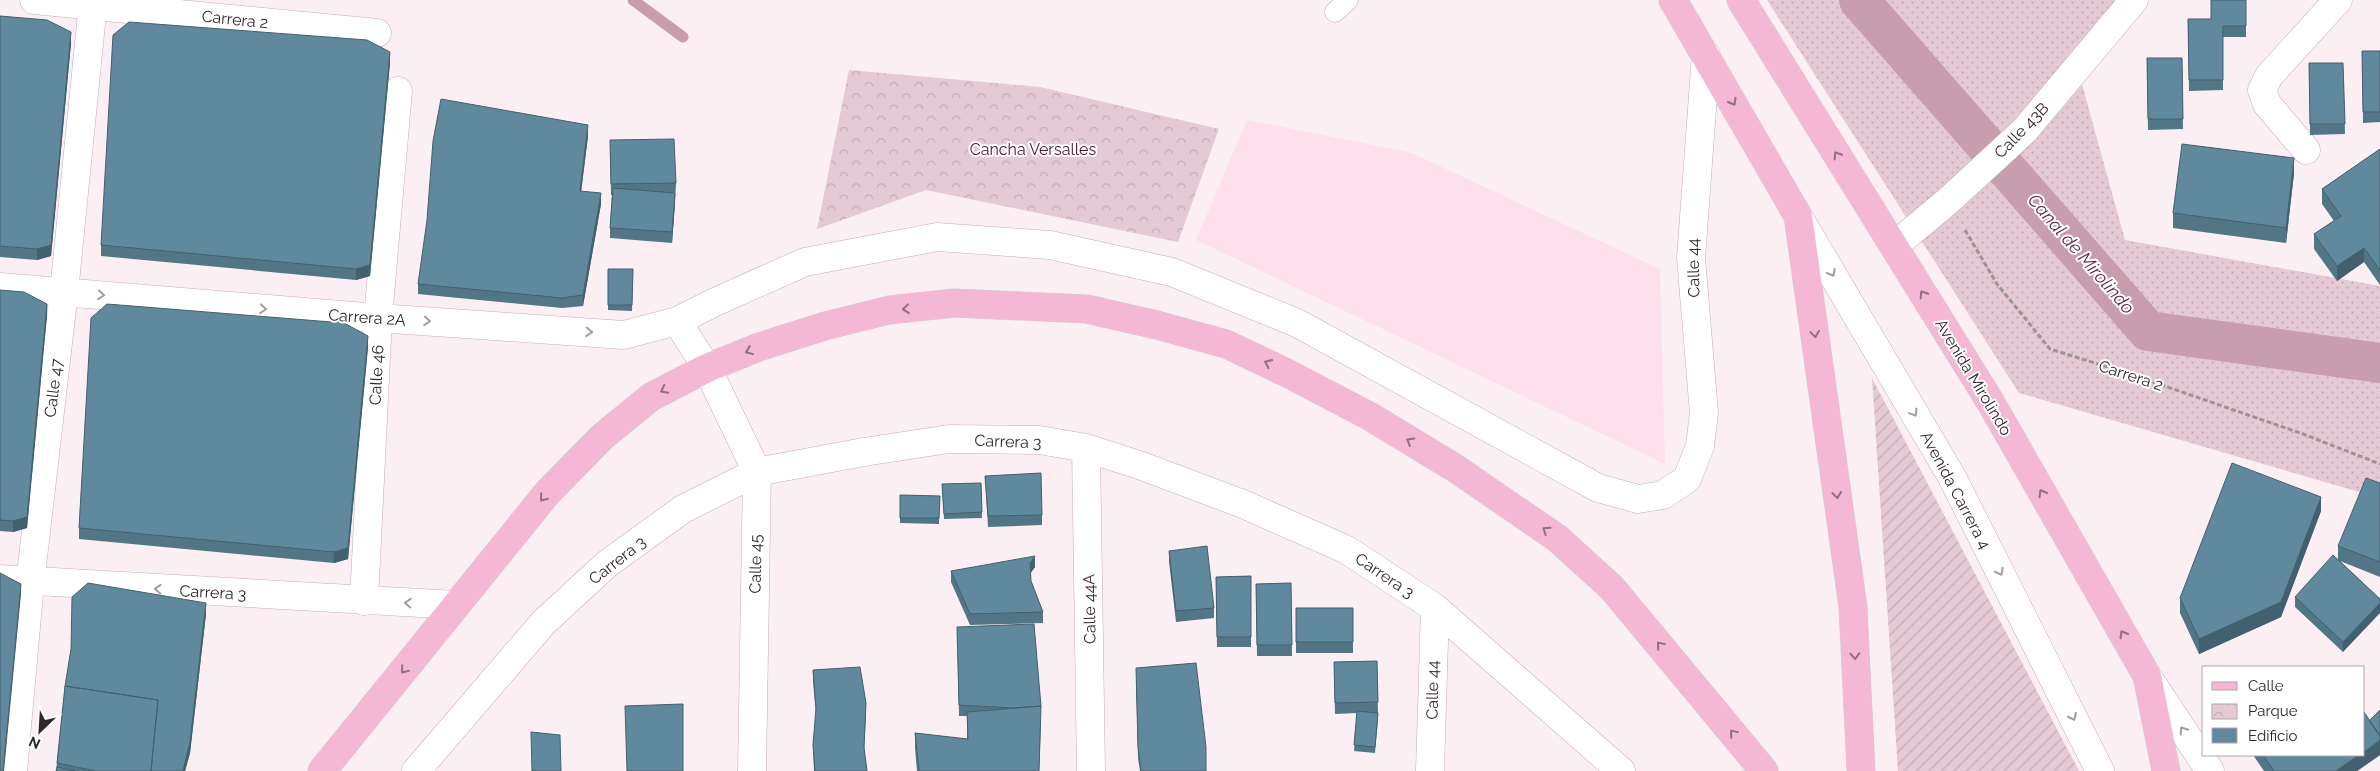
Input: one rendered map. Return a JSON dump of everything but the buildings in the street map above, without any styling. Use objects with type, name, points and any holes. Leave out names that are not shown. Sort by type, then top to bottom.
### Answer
[{"type":"main road","points":[[1674,0],[1798,216],[1853,607],[1861,771]]},
{"type":"main road","name":"Avenida Mirolindo","points":[[1742,0],[1991,403],[2147,676],[2166,771]]},
{"type":"main road","points":[[322,771],[548,492],[602,437],[650,396],[707,368],[759,347],[825,326],[889,310],[954,303],[1087,309],[1157,325],[1226,344],[1285,372],[1371,417],[1455,468],[1557,538],[1612,588],[1764,771]]},
{"type":"street","name":"Carrera 2","points":[[34,0],[93,4],[376,33]]},
{"type":"street","name":"Calle 43B","points":[[1894,246],[1955,195],[2025,130],[2134,0]]},
{"type":"street","points":[[2306,150],[2267,104],[2262,90],[2269,76],[2338,0]]},
{"type":"street","name":"Calle 47","points":[[13,771],[30,582],[64,292],[93,4]]},
{"type":"street","name":"Calle 44","points":[[1687,479],[1700,446],[1704,413],[1690,258],[1706,55]]},
{"type":"street","name":"Calle 46","points":[[364,600],[378,318],[398,91]]},
{"type":"street","name":"Avenida Carrera 4","points":[[1798,216],[1952,477],[2100,771]]},
{"type":"street","name":"Carrera 2A","points":[[0,288],[378,318],[624,334],[677,321],[805,262],[937,237],[1050,245],[1172,272],[1297,323],[1598,488],[1638,499],[1663,496],[1687,479]]},
{"type":"street","points":[[677,321],[707,368]]},
{"type":"street","name":"Calle 45","points":[[707,368],[757,472],[752,771]]},
{"type":"street","name":"Carrera 3","points":[[416,771],[544,622],[607,564],[683,510],[757,472],[864,452],[949,439],[1039,440],[1086,448],[1142,466],[1243,504],[1347,550],[1434,608],[1621,771]]},
{"type":"street","name":"Calle 44A","points":[[1086,448],[1091,771]]},
{"type":"street","name":"Carrera 3","points":[[0,579],[456,605]]},
{"type":"street","name":"Calle 44","points":[[1430,771],[1434,608]]},
{"type":"street","points":[[2147,676],[2210,771]]},
{"type":"path","name":"Carrera 2","points":[[1955,195],[1998,284],[2050,349],[2130,374],[2285,428],[2380,464]]},
{"type":"shaded area","points":[[1247,120],[1412,153],[1660,269],[1665,464],[1196,240]]},
{"type":"green space","points":[[1767,0],[2135,0],[2080,77],[2125,240],[2380,286],[2380,498],[2019,393]]},
{"type":"green space","name":"Cancha Versalles","points":[[849,70],[1040,87],[1219,129],[1178,242],[926,190],[817,229]]},
{"type":"green space","points":[[1872,378],[2079,771],[1898,771]]},
{"type":"waterway","points":[[633,0],[683,37]]},
{"type":"waterway","name":"Canal de Mirolindo","points":[[1859,0],[2148,331],[2380,363]]}]
